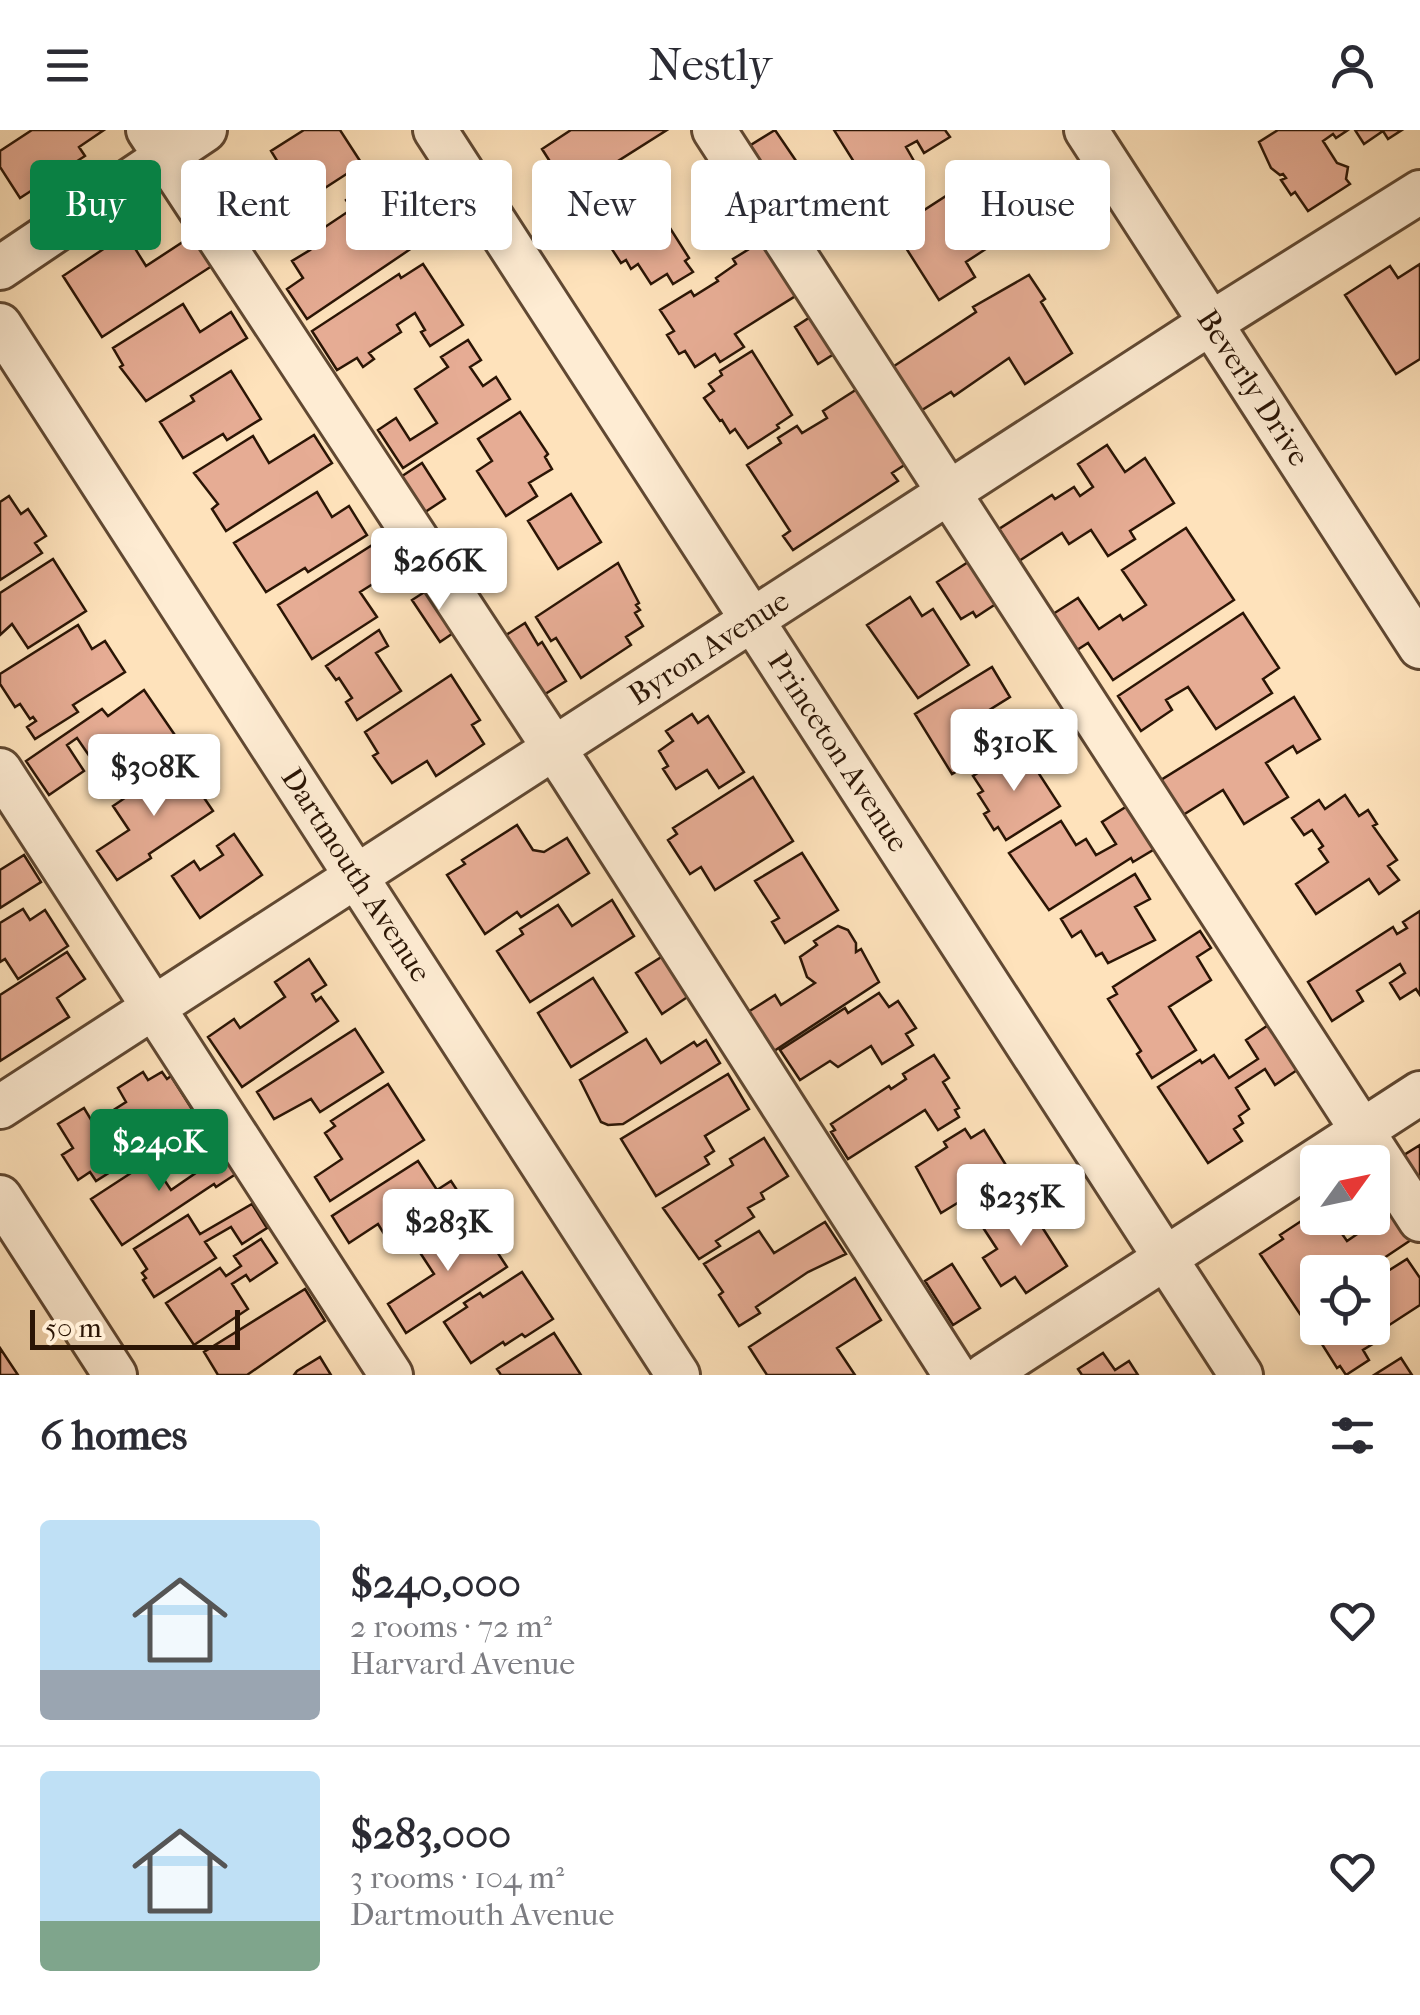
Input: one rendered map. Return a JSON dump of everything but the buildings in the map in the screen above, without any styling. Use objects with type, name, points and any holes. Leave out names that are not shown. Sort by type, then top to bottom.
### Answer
[{"type":"street","points":[[0,268],[157,143],[205,130]]},
{"type":"street","name":"Princeton Avenue","points":[[435,130],[1241,1375]]},
{"type":"street","points":[[714,130],[1420,1220]]},
{"type":"street","name":"Beverly Drive","points":[[1086,130],[1420,647]]},
{"type":"street","points":[[157,143],[554,748],[955,1375]]},
{"type":"street","name":"Byron Avenue","points":[[0,1107],[1420,192]]},
{"type":"street","name":"Dartmouth Avenue","points":[[0,325],[678,1375]]},
{"type":"street","points":[[0,770],[391,1375]]},
{"type":"street","points":[[986,1375],[1420,1093]]},
{"type":"street","points":[[0,1197],[115,1375]]}]
